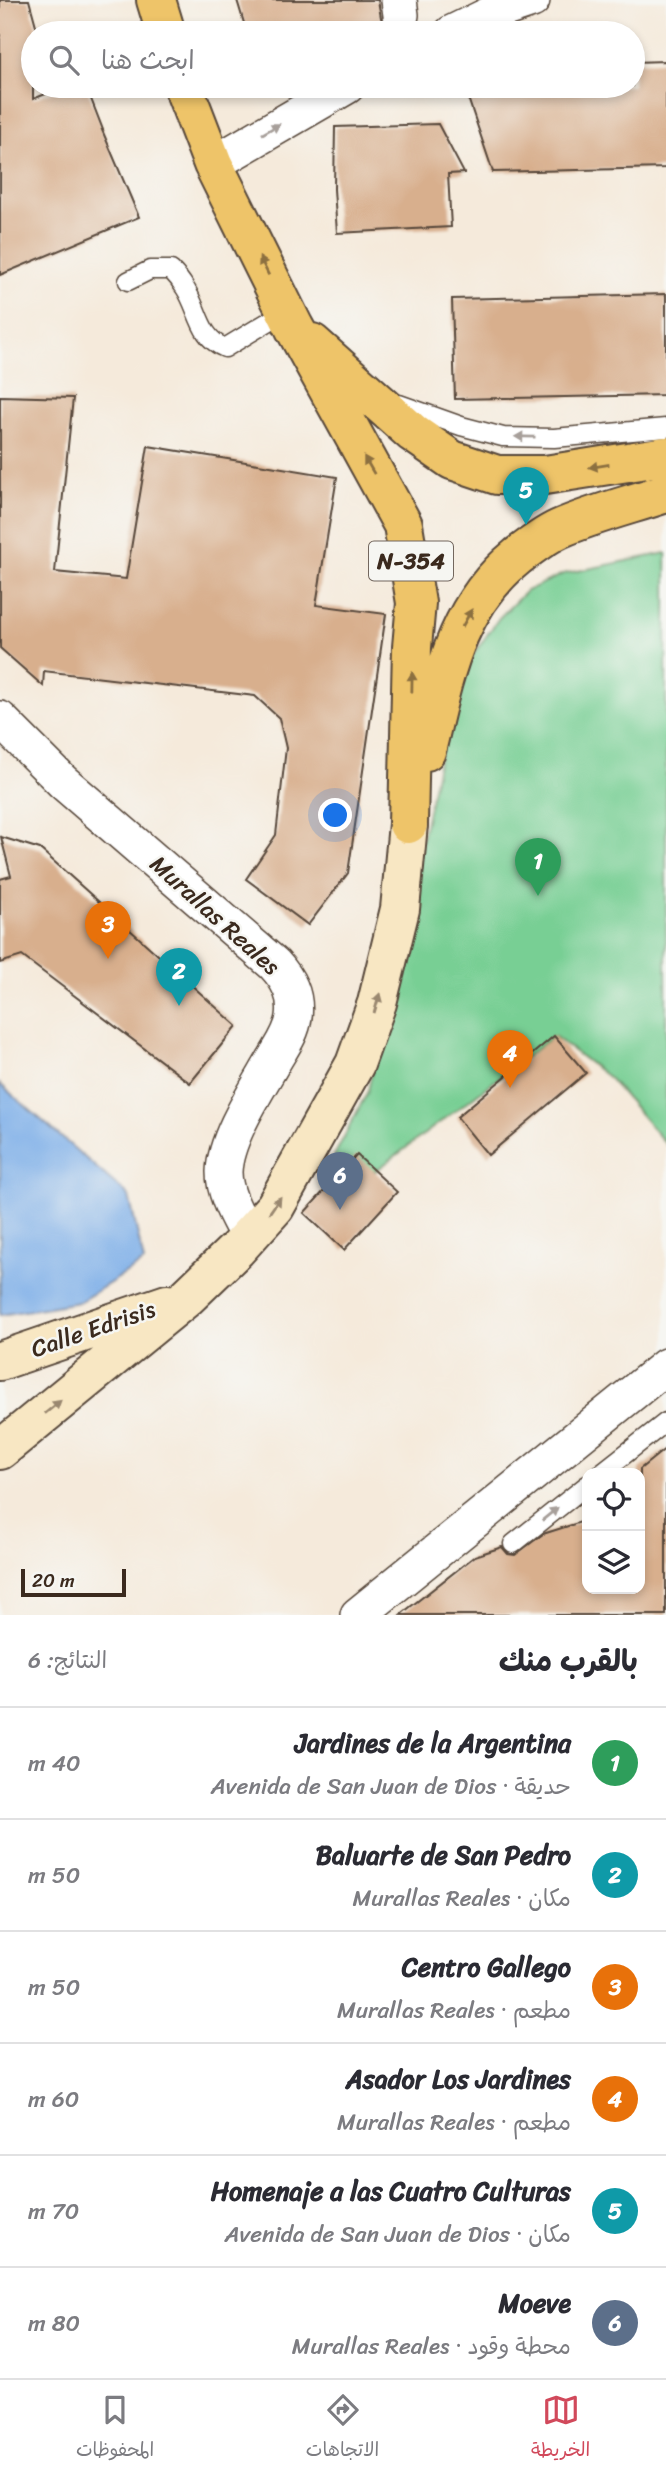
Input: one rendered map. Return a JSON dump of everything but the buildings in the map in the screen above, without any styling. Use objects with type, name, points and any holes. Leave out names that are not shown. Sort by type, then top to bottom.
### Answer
[{"type":"highway","points":[[156,0],[162,21]]},
{"type":"highway","points":[[188,98],[213,164],[290,319],[413,433],[452,460],[497,475],[545,475],[666,456]]},
{"type":"highway","name":"N-354","points":[[290,319],[403,525],[416,603],[412,648],[408,824]]},
{"type":"highway","name":"N-354","points":[[408,824],[447,664],[470,611],[494,579],[530,547],[565,527],[666,494]]},
{"type":"highway","name":"N-354","points":[[611,511],[666,505]]},
{"type":"main road","name":"N-354","points":[[0,1450],[186,1298],[275,1207],[355,1064],[377,1003],[400,909],[408,824]]},
{"type":"main road","name":"Calle Edrisis","points":[[0,1361],[186,1298]]},
{"type":"street","points":[[477,21],[532,0]]},
{"type":"street","points":[[213,164],[326,98]]},
{"type":"street","name":"Murallas Reales","points":[[0,719],[64,782],[274,964],[291,988],[294,1018],[290,1032],[244,1112],[226,1160],[225,1187],[248,1237]]},
{"type":"street","points":[[358,1615],[666,1366]]},
{"type":"lane","points":[[128,281],[150,270],[171,270],[186,288],[212,343],[225,348],[290,319]]},
{"type":"lane","points":[[367,392],[420,413],[503,437],[554,438],[666,428]]},
{"type":"lane","points":[[607,1468],[666,1422]]},
{"type":"lane","points":[[513,1544],[582,1489]]},
{"type":"green space","points":[[666,553],[666,1144],[609,1078],[554,1036],[370,1175],[334,1156],[368,1091],[440,755],[458,686],[473,655],[499,618],[526,591],[563,574]]},
{"type":"water","points":[[0,1084],[129,1196],[144,1262],[79,1302],[0,1315]]},
{"type":"place","name":"Homenaje a las Cuatro Culturas","points":[[526,525]]},
{"type":"place","name":"Jardines de la Argentina","points":[[538,896]]},
{"type":"place","name":"Centro Gallego","points":[[108,959]]},
{"type":"place","name":"Baluarte de San Pedro","points":[[179,1006]]},
{"type":"place","name":"Asador Los Jardines","points":[[510,1088]]},
{"type":"place","name":"Moeve","points":[[340,1210]]}]
